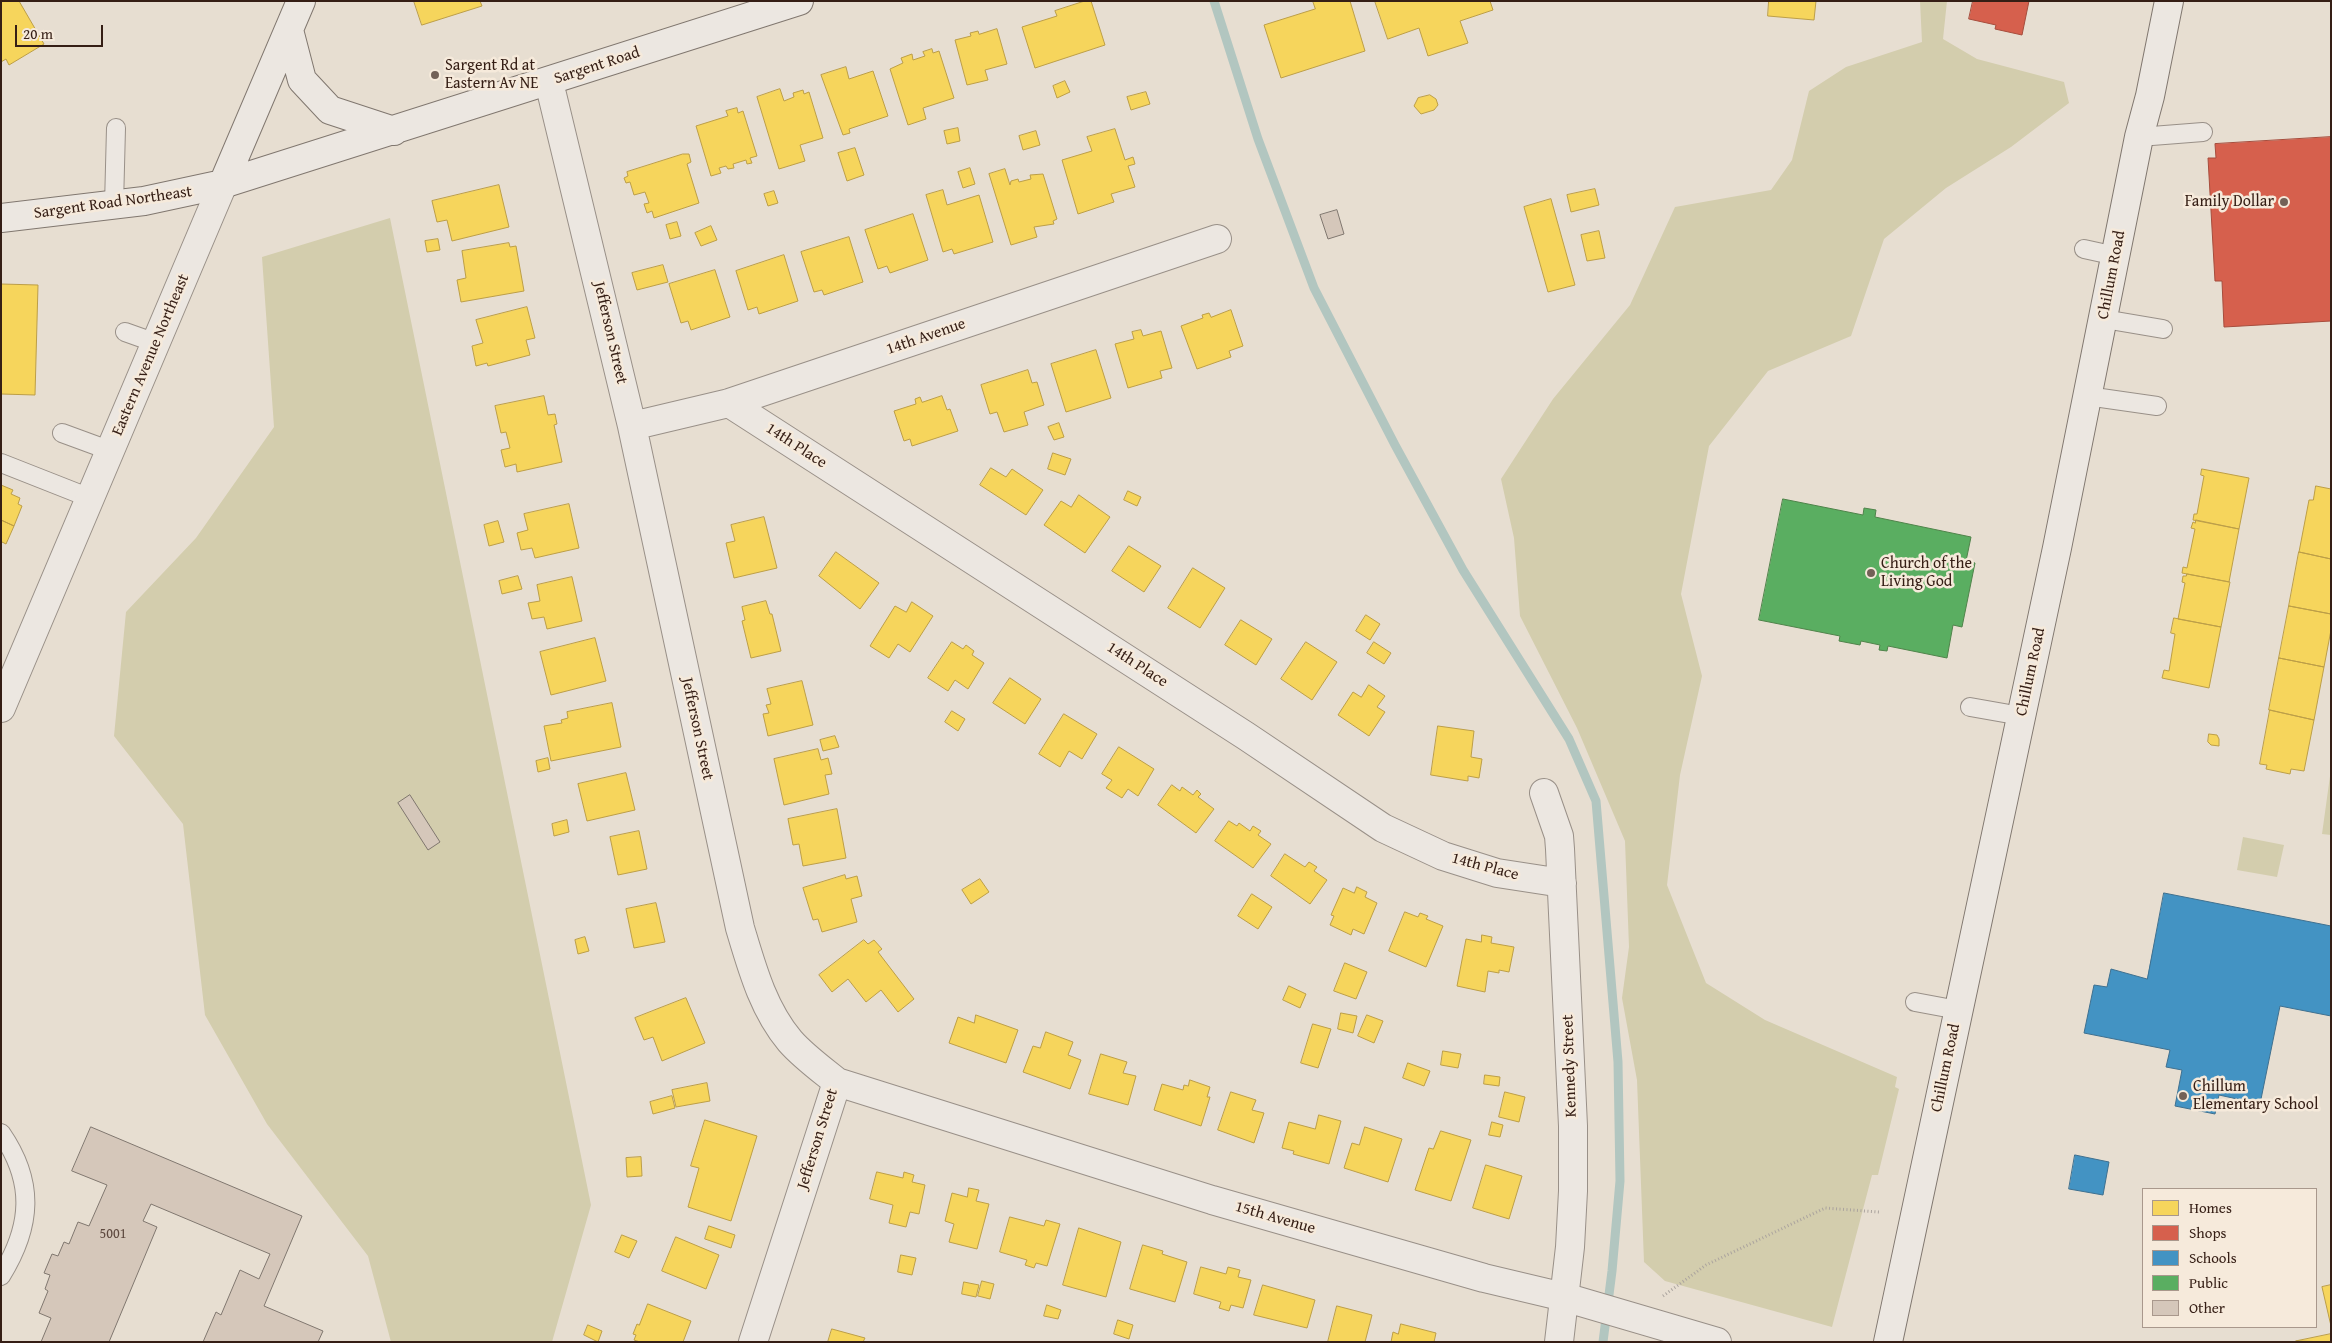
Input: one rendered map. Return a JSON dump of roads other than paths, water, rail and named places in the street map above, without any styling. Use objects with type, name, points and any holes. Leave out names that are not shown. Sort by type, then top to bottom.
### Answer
[{"type":"street","name":"Eastern Avenue Northeast","points":[[1,708],[301,1]]},
{"type":"street","name":"Sargent Road","points":[[223,184],[799,1]]},
{"type":"street","name":"Chillum Road","points":[[1888,1342],[2021,716],[2104,319],[2139,137],[2150,96],[2169,1]]},
{"type":"street","points":[[289,30],[302,80],[330,110],[394,130]]},
{"type":"street","name":"Jefferson Street","points":[[549,82],[632,426],[740,928],[748,957],[770,1013],[790,1042],[837,1082],[753,1342]]},
{"type":"street","name":"Sargent Road Northeast","points":[[1,218],[172,196],[223,184]]},
{"type":"street","name":"14th Avenue","points":[[632,426],[730,403],[1217,238]]},
{"type":"street","name":"14th Place","points":[[730,403],[1238,730],[1384,828],[1443,856],[1497,873],[1562,884]]},
{"type":"street","name":"Kennedy Street","points":[[1544,793],[1558,836],[1562,884],[1573,1126],[1571,1219],[1559,1342]]},
{"type":"street","name":"15th Avenue","points":[[837,1082],[1212,1200],[1484,1278],[1564,1297],[1717,1342]]},
{"type":"lane","points":[[114,204],[116,128]]},
{"type":"lane","points":[[2139,137],[2203,132]]},
{"type":"lane","points":[[2084,249],[2116,256]]},
{"type":"lane","points":[[2104,319],[2163,329]]},
{"type":"lane","points":[[125,332],[156,343]]},
{"type":"lane","points":[[2087,396],[2156,406]]},
{"type":"lane","points":[[62,433],[111,451]]},
{"type":"lane","points":[[1,462],[90,498]]},
{"type":"lane","points":[[1970,707],[2021,716]]},
{"type":"lane","points":[[1915,1002],[1958,1010]]},
{"type":"lane","points":[[1,1133],[10,1146],[22,1173],[26,1202],[21,1239],[1,1276]]},
{"type":"waterway","points":[[1214,1],[1258,139],[1314,288],[1395,445],[1463,570],[1569,739],[1596,801],[1618,1062],[1620,1181],[1603,1342]]},
{"type":"place","name":"Sargent Rd at Eastern Av NE","points":[[435,75]]},
{"type":"place","name":"Family Dollar","points":[[2284,202]]},
{"type":"place","name":"Church of the Living God","points":[[1871,573]]},
{"type":"place","name":"Chillum Elementary School","points":[[2183,1096]]}]
